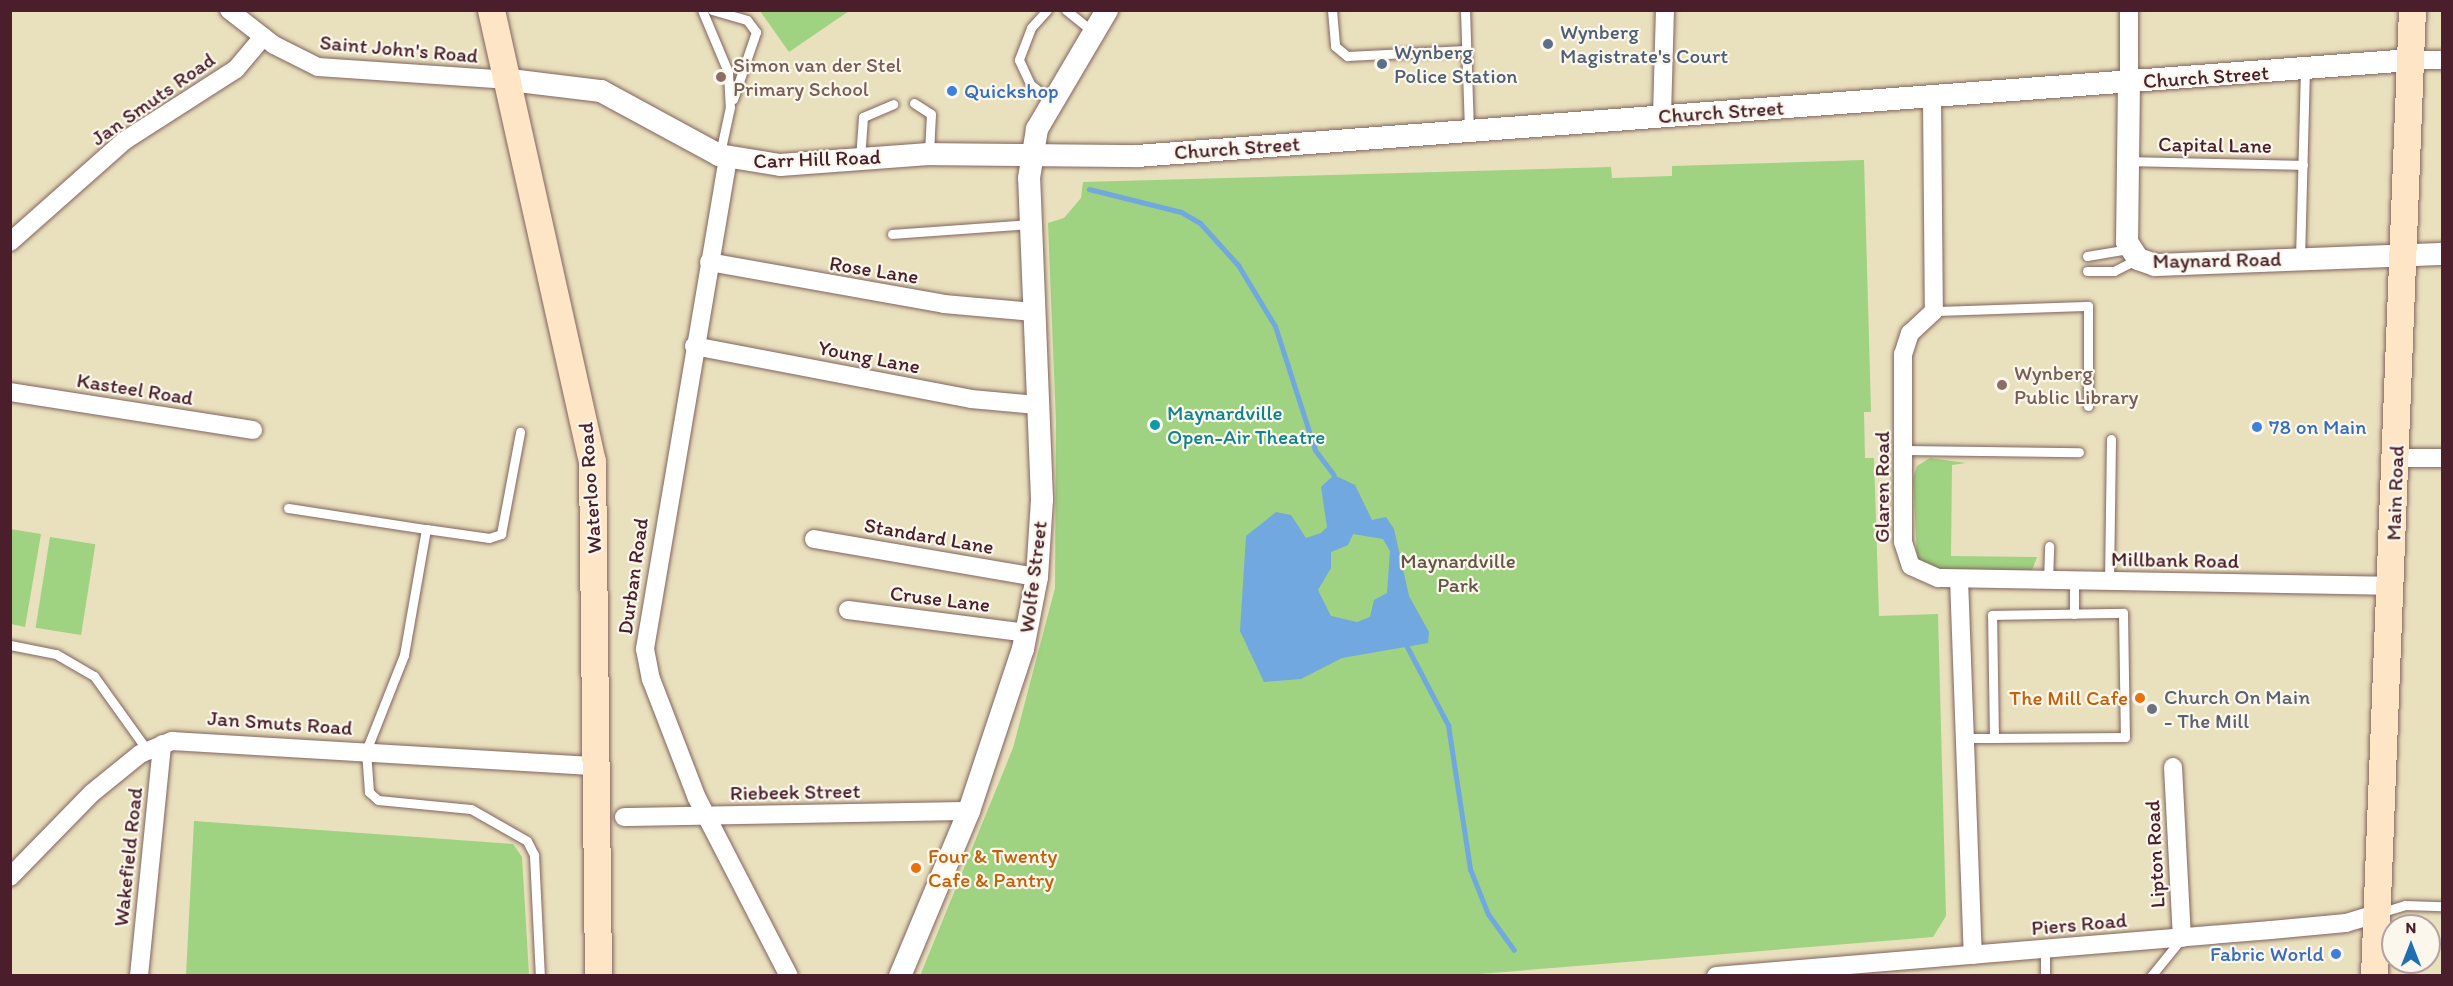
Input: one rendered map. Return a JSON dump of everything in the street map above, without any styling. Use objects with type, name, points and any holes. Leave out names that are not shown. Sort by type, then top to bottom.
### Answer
[{"type":"main road","name":"Waterloo Road","points":[[491,10],[510,80],[592,461],[598,766],[598,975]]},
{"type":"main road","name":"Main Road","points":[[2374,975],[2379,912],[2412,10]]},
{"type":"street","name":"Saint John's Road","points":[[229,10],[263,37],[302,61],[333,70],[510,80]]},
{"type":"street","name":"Wolfe Street","points":[[900,975],[969,811],[1027,633],[1037,577],[1037,405],[1030,224],[1033,156],[1037,129],[1107,10]]},
{"type":"street","points":[[1662,116],[1665,10]]},
{"type":"street","points":[[2129,10],[2129,82]]},
{"type":"street","name":"Jan Smuts Road","points":[[10,242],[115,148],[236,69],[263,37]]},
{"type":"street","points":[[2410,60],[2442,60]]},
{"type":"street","name":"Church Street","points":[[1033,156],[1137,156],[2305,70],[2410,60]]},
{"type":"street","name":"Carr Hill Road","points":[[510,80],[601,91],[724,156],[763,165],[929,154],[1033,156]]},
{"type":"street","name":"Maynard Road","points":[[2129,82],[2127,161],[2133,254],[2155,265],[2442,254]]},
{"type":"street","points":[[1932,98],[1934,311]]},
{"type":"street","name":"Durban Road","points":[[724,156],[709,262],[645,649],[651,679],[707,816],[789,975]]},
{"type":"street","name":"Rose Lane","points":[[709,262],[944,304],[1034,312]]},
{"type":"street","name":"Glaren Road","points":[[1934,311],[1918,321],[1904,348],[1907,559],[1924,575],[1959,579]]},
{"type":"street","name":"Young Lane","points":[[694,346],[971,399],[1037,405]]},
{"type":"street","name":"Kasteel Road","points":[[10,392],[253,430]]},
{"type":"street","points":[[2396,458],[2442,458]]},
{"type":"street","name":"Standard Lane","points":[[814,539],[1037,577]]},
{"type":"street","points":[[1959,579],[1973,955]]},
{"type":"street","name":"Millbank Road","points":[[1959,579],[2391,586]]},
{"type":"street","name":"Cruse Lane","points":[[848,610],[1027,633]]},
{"type":"street","name":"Jan Smuts Road","points":[[154,747],[193,740],[598,766]]},
{"type":"street","points":[[10,877],[92,793],[154,747]]},
{"type":"street","name":"Wakefield Road","points":[[139,975],[154,747]]},
{"type":"street","name":"Lipton Road","points":[[2173,767],[2182,938]]},
{"type":"street","name":"Riebeek Street","points":[[624,816],[969,811]]},
{"type":"street","name":"Piers Road","points":[[1716,975],[1805,972],[2346,923],[2379,912]]},
{"type":"lane","points":[[702,10],[724,54],[730,107]]},
{"type":"lane","points":[[712,10],[747,20],[756,32],[730,107],[724,156]]},
{"type":"lane","points":[[1047,10],[1031,28],[1019,60],[1030,84],[1052,102]]},
{"type":"lane","points":[[1066,10],[1093,33]]},
{"type":"lane","points":[[1332,10],[1335,46],[1347,56],[1466,50]]},
{"type":"lane","points":[[1465,10],[1469,130]]},
{"type":"lane","points":[[2300,259],[2305,70]]},
{"type":"lane","points":[[914,103],[931,114],[929,154]]},
{"type":"lane","points":[[860,159],[863,117],[893,104]]},
{"type":"lane","name":"Capital Lane","points":[[2127,161],[2303,165]]},
{"type":"lane","points":[[892,234],[1030,224]]},
{"type":"lane","points":[[2087,256],[2133,254]]},
{"type":"lane","points":[[2087,272],[2114,271],[2133,254]]},
{"type":"lane","points":[[1934,311],[2088,306],[2088,406]]},
{"type":"lane","points":[[288,508],[489,538],[501,534],[520,432]]},
{"type":"lane","points":[[2109,582],[2111,439]]},
{"type":"lane","points":[[1904,450],[2079,452]]},
{"type":"lane","points":[[426,529],[404,654],[366,751],[372,798],[461,806],[497,820],[527,841],[534,855],[540,975]]},
{"type":"lane","points":[[2048,581],[2049,546]]},
{"type":"lane","points":[[2074,581],[2074,614]]},
{"type":"lane","points":[[1965,738],[1994,738],[2125,737],[2123,613],[1992,615],[1994,738]]},
{"type":"lane","points":[[10,645],[56,654],[94,676],[154,747]]},
{"type":"lane","name":"Piers Road","points":[[2379,912],[2405,905],[2442,906]]},
{"type":"lane","points":[[2151,975],[2182,938]]},
{"type":"lane","points":[[2045,949],[2045,975]]},
{"type":"green space","points":[[760,11],[849,11],[789,52]]},
{"type":"green space","name":"Maynardville Park","points":[[1864,160],[1871,412],[1864,412],[1865,458],[1874,458],[1879,616],[1938,614],[1946,916],[1933,937],[1454,976],[920,976],[1013,748],[1055,588],[1056,423],[1048,223],[1064,218],[1081,198],[1083,182],[1611,167],[1612,178],[1672,176],[1672,166]]},
{"type":"green space","points":[[1930,458],[1966,463],[1952,465],[1951,556],[2037,557],[2032,570],[1937,569],[1917,558],[1913,478],[1917,466]]},
{"type":"green space","points":[[10,529],[41,534],[25,627],[11,624]]},
{"type":"green space","points":[[50,537],[95,544],[81,635],[36,628]]},
{"type":"green space","points":[[194,821],[513,844],[522,857],[529,975],[186,975]]},
{"type":"water","points":[[1334,475],[1355,485],[1372,520],[1386,517],[1394,529],[1409,596],[1429,632],[1428,643],[1342,658],[1301,679],[1264,682],[1240,631],[1246,536],[1276,512],[1291,515],[1306,538],[1321,533],[1327,527],[1321,487]],"holes":[[[1353,534],[1383,539],[1390,551],[1387,593],[1374,600],[1370,617],[1357,622],[1331,616],[1318,590],[1331,568],[1331,552],[1348,545]]]},
{"type":"waterway","points":[[1089,189],[1181,212],[1200,223],[1238,265],[1275,326],[1315,450],[1334,475]]},
{"type":"waterway","points":[[1405,643],[1448,725],[1470,869],[1488,914],[1514,950]]},
{"type":"place","name":"Wynberg Magistrate's Court","points":[[1548,44]]},
{"type":"place","name":"Wynberg Police Station","points":[[1382,64]]},
{"type":"place","name":"Simon van der Stel Primary School","points":[[721,77]]},
{"type":"place","name":"Quickshop","points":[[952,91]]},
{"type":"place","name":"Wynberg Public Library","points":[[2002,385]]},
{"type":"place","name":"Maynardville Open-Air Theatre","points":[[1155,425]]},
{"type":"place","name":"78 on Main","points":[[2257,427]]},
{"type":"place","name":"The Mill Cafe","points":[[2140,698]]},
{"type":"place","name":"Church On Main - The Mill","points":[[2152,709]]},
{"type":"place","name":"Four & Twenty Cafe & Pantry","points":[[916,868]]},
{"type":"place","name":"Fabric World","points":[[2336,954]]}]
